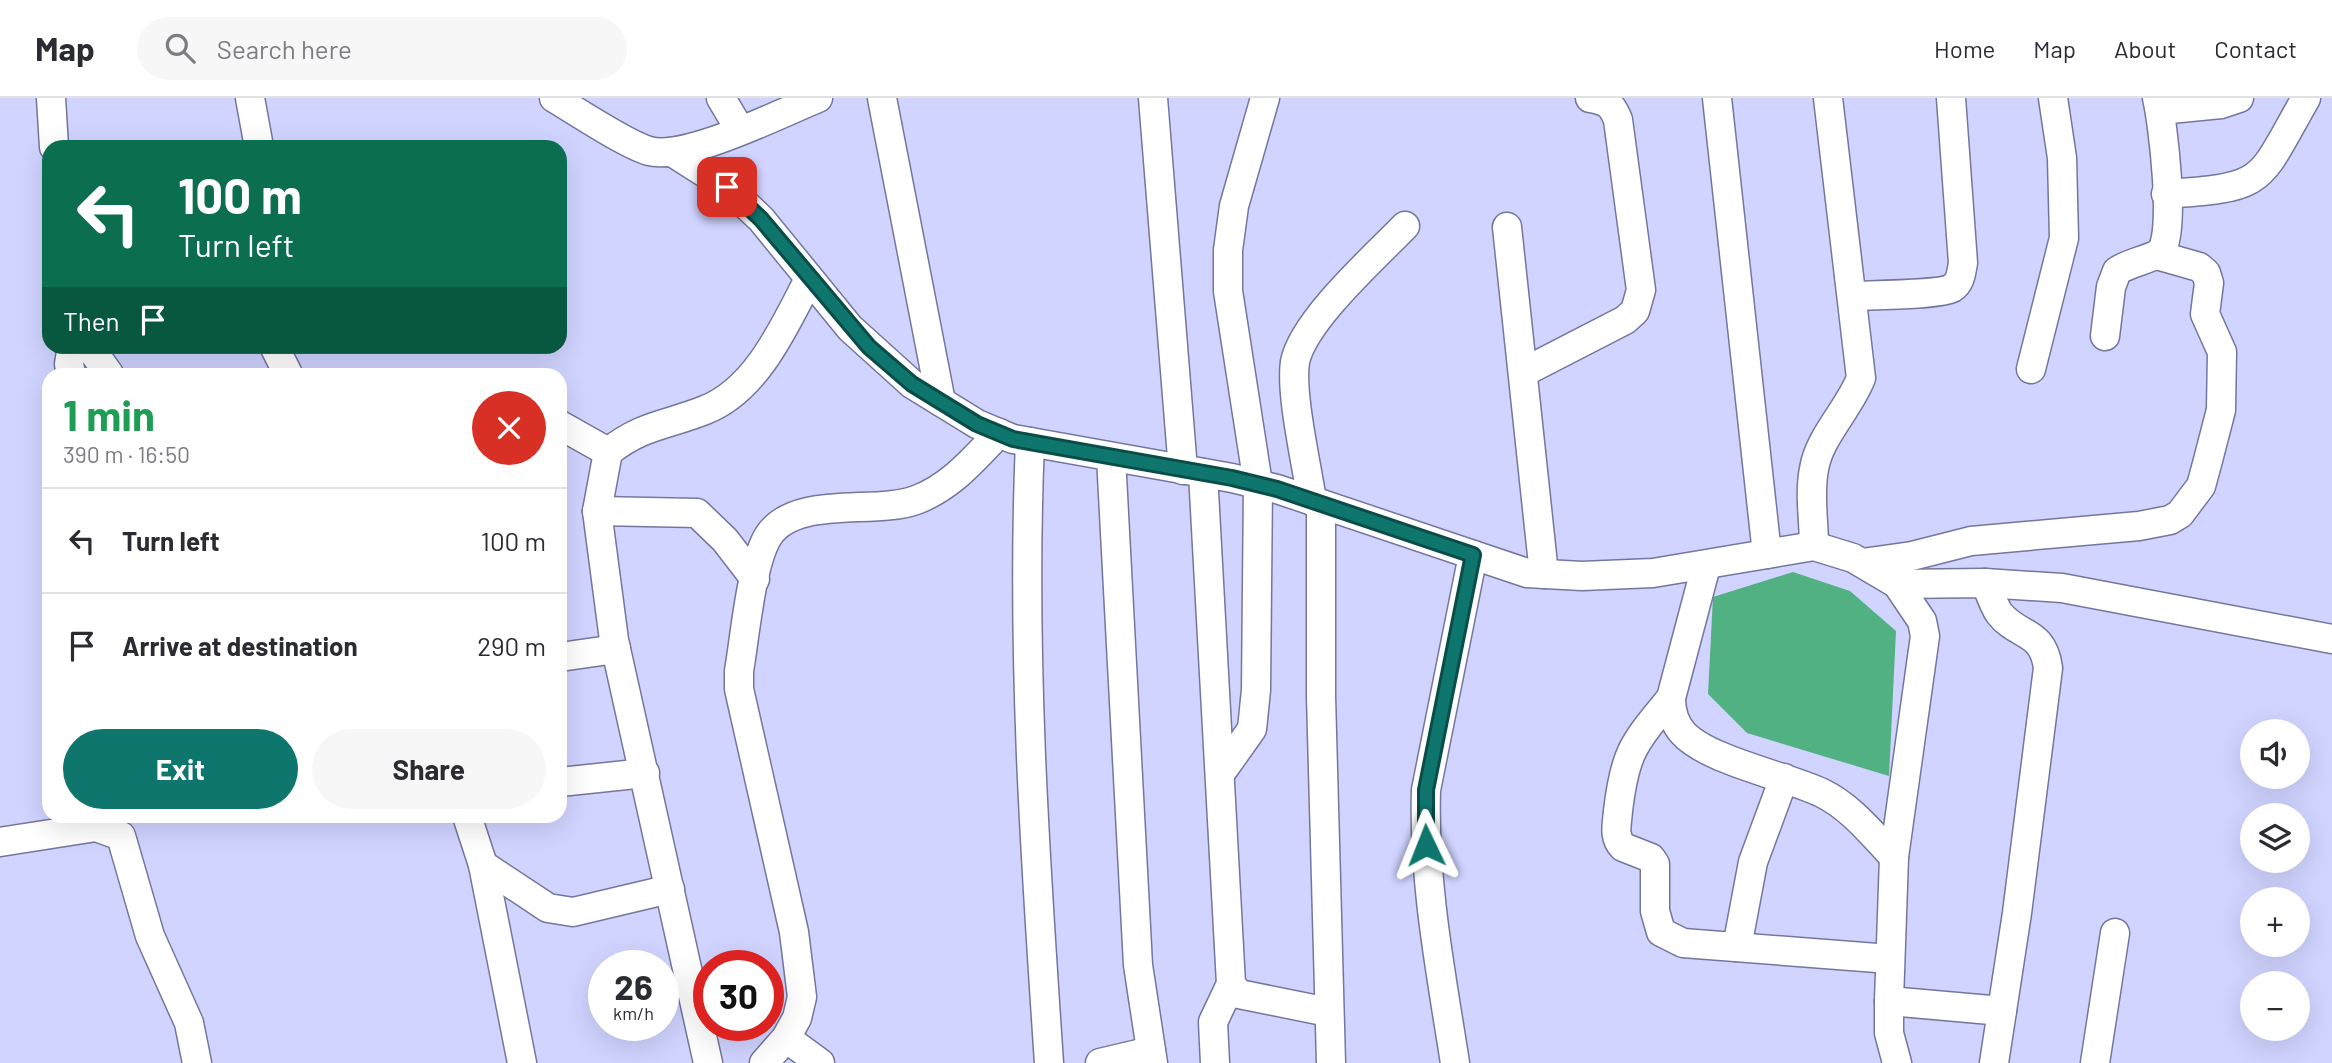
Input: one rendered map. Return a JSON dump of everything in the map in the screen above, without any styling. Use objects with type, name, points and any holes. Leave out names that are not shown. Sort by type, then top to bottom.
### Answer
[{"type":"street","points":[[51,98],[54,140]]},
{"type":"street","points":[[250,98],[259,140]]},
{"type":"street","points":[[554,98],[648,151],[672,152],[740,130],[818,98]]},
{"type":"street","points":[[722,98],[740,130]]},
{"type":"street","points":[[882,98],[941,402]]},
{"type":"street","points":[[1153,98],[1193,471],[1220,774],[1231,984],[1213,1022],[1215,1063]]},
{"type":"street","points":[[1220,774],[1252,729],[1256,690],[1258,484],[1228,292],[1228,250],[1234,206],[1265,98]]},
{"type":"street","points":[[1524,372],[1625,320],[1640,302],[1641,289],[1618,120],[1613,106],[1604,100],[1590,98]]},
{"type":"street","points":[[1717,98],[1767,554]]},
{"type":"street","points":[[1814,546],[1814,469],[1820,450],[1854,395],[1861,378],[1828,98]]},
{"type":"street","points":[[1852,296],[1951,289],[1960,280],[1963,263],[1951,98]]},
{"type":"street","points":[[2031,369],[2064,238],[2062,158],[2053,98]]},
{"type":"street","points":[[2157,255],[2164,248],[2166,194],[2165,133],[2159,104],[2221,104],[2239,98]]},
{"type":"street","points":[[2166,194],[2228,190],[2256,179],[2266,169],[2306,98]]},
{"type":"street","points":[[672,152],[727,187],[761,219],[869,347],[912,384],[999,433],[1030,442],[1258,484],[1473,555],[1510,570],[1544,574],[1653,573],[1814,546],[1862,563],[1897,584],[1922,621],[1926,636],[1894,857],[1889,1032],[1897,1063]]},
{"type":"street","points":[[1331,1063],[1317,502],[1294,383],[1295,362],[1302,342],[1340,292],[1405,226]]},
{"type":"street","points":[[1507,227],[1544,574]]},
{"type":"street","points":[[1862,563],[1912,556],[1971,541],[2138,526],[2170,520],[2180,514],[2201,486],[2221,410],[2222,352],[2205,314],[2209,283],[2206,273],[2199,267],[2157,255],[2140,258],[2117,271],[2111,287],[2105,336]]},
{"type":"street","points":[[708,1063],[617,649],[597,511],[608,453],[637,431],[706,410],[728,398],[745,383],[782,331],[809,279]]},
{"type":"street","points":[[567,429],[608,453]]},
{"type":"street","points":[[764,1063],[786,1038],[797,1018],[802,997],[800,965],[739,690],[755,579],[768,536],[778,525],[799,515],[823,509],[896,506],[916,500],[938,490],[959,475],[999,433]]},
{"type":"street","points":[[1030,442],[1025,562],[1028,739],[1049,1063]]},
{"type":"street","points":[[1100,1063],[1152,1057],[1138,965],[1111,457]]},
{"type":"street","points":[[597,511],[697,513],[725,540],[755,579]]},
{"type":"street","points":[[1455,1063],[1432,909],[1425,824],[1426,790],[1473,555]]},
{"type":"street","points":[[1706,566],[1671,698],[1674,719],[1694,742],[1839,803],[1894,857]]},
{"type":"street","points":[[1897,584],[1985,583],[2062,588],[2332,639]]},
{"type":"street","points":[[1985,583],[1999,612],[2034,636],[2043,648],[2048,667],[1994,1063]]},
{"type":"street","points":[[567,656],[617,649]]},
{"type":"street","points":[[1671,698],[1634,745],[1626,760],[1621,784],[1617,841],[1623,847],[1651,858],[1655,864],[1655,911],[1661,932],[1683,943],[1890,960]]},
{"type":"street","points":[[567,781],[645,773]]},
{"type":"street","points":[[1737,947],[1753,862],[1784,778]]},
{"type":"street","points":[[469,823],[483,864],[522,1063]]},
{"type":"street","points":[[0,842],[96,827],[121,836],[150,936],[189,1023],[197,1063]]},
{"type":"street","points":[[483,864],[548,908],[559,912],[573,912],[670,889]]},
{"type":"street","points":[[2095,1063],[2115,933]]},
{"type":"street","points":[[1231,984],[1239,994],[1328,1012]]},
{"type":"street","points":[[1889,1001],[2002,1011]]},
{"type":"street","points":[[786,1038],[820,1063]]},
{"type":"shaded area","points":[[1793,572],[1850,591],[1896,631],[1889,776],[1747,733],[1708,694],[1713,597]]},
{"type":"route","points":[[727,187],[761,219],[850,328],[869,347],[912,384],[977,424],[1013,439],[1232,478],[1277,489],[1473,555],[1426,790],[1426,845]]}]
